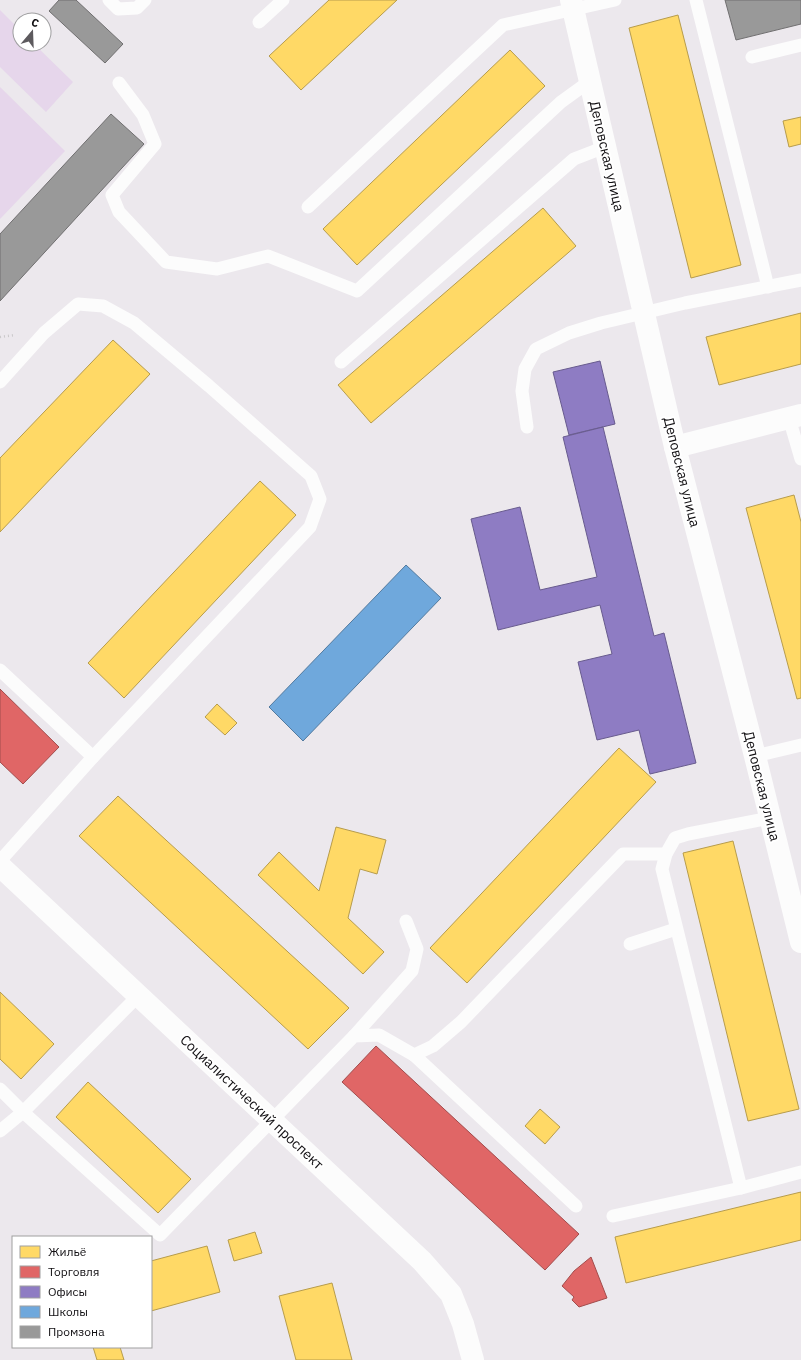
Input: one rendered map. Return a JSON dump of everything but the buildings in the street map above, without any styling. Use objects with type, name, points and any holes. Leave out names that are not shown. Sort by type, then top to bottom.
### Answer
[{"type":"street","name":"Деповская улица","points":[[572,5],[675,447],[755,756],[801,942]]},
{"type":"street","points":[[675,447],[795,417]]},
{"type":"street","name":"Социалистический проспект","points":[[0,866],[422,1261],[450,1294],[463,1324],[473,1360]]},
{"type":"lane","points":[[109,0],[118,9],[137,8],[145,0]]},
{"type":"lane","points":[[259,22],[283,0]]},
{"type":"lane","points":[[308,207],[503,25],[572,5],[614,0]]},
{"type":"lane","points":[[696,0],[768,287]]},
{"type":"lane","points":[[752,57],[801,45]]},
{"type":"lane","points":[[119,83],[143,115],[155,144],[112,195],[119,212],[166,262],[216,269],[268,256],[357,291],[561,102],[590,81]]},
{"type":"lane","points":[[341,362],[574,159],[605,147]]},
{"type":"lane","points":[[526,426],[522,391],[525,369],[536,349],[569,333],[601,323],[801,280]]},
{"type":"lane","points":[[0,382],[44,333],[78,304],[104,306],[134,322],[306,471],[311,476],[320,499],[310,527],[92,757],[0,860]]},
{"type":"lane","points":[[795,417],[801,459]]},
{"type":"lane","points":[[0,670],[92,757]]},
{"type":"lane","points":[[755,756],[801,745]]},
{"type":"lane","points":[[741,1188],[662,869],[666,854],[675,838],[688,834],[770,818]]},
{"type":"lane","points":[[414,1055],[433,1046],[461,1022],[623,854],[666,854]]},
{"type":"lane","points":[[0,1089],[23,1112],[160,1236],[354,1036],[412,971],[417,949],[406,920]]},
{"type":"lane","points":[[630,944],[676,929]]},
{"type":"lane","points":[[0,1131],[23,1112],[138,996]]},
{"type":"lane","points":[[354,1036],[379,1035],[414,1055],[576,1206]]},
{"type":"lane","points":[[613,1216],[741,1188],[801,1172]]},
{"type":"shaded area","points":[[0,10],[12,22],[12,52],[42,52],[73,82],[46,112],[0,67]]},
{"type":"shaded area","points":[[0,87],[65,151],[0,219]]}]
